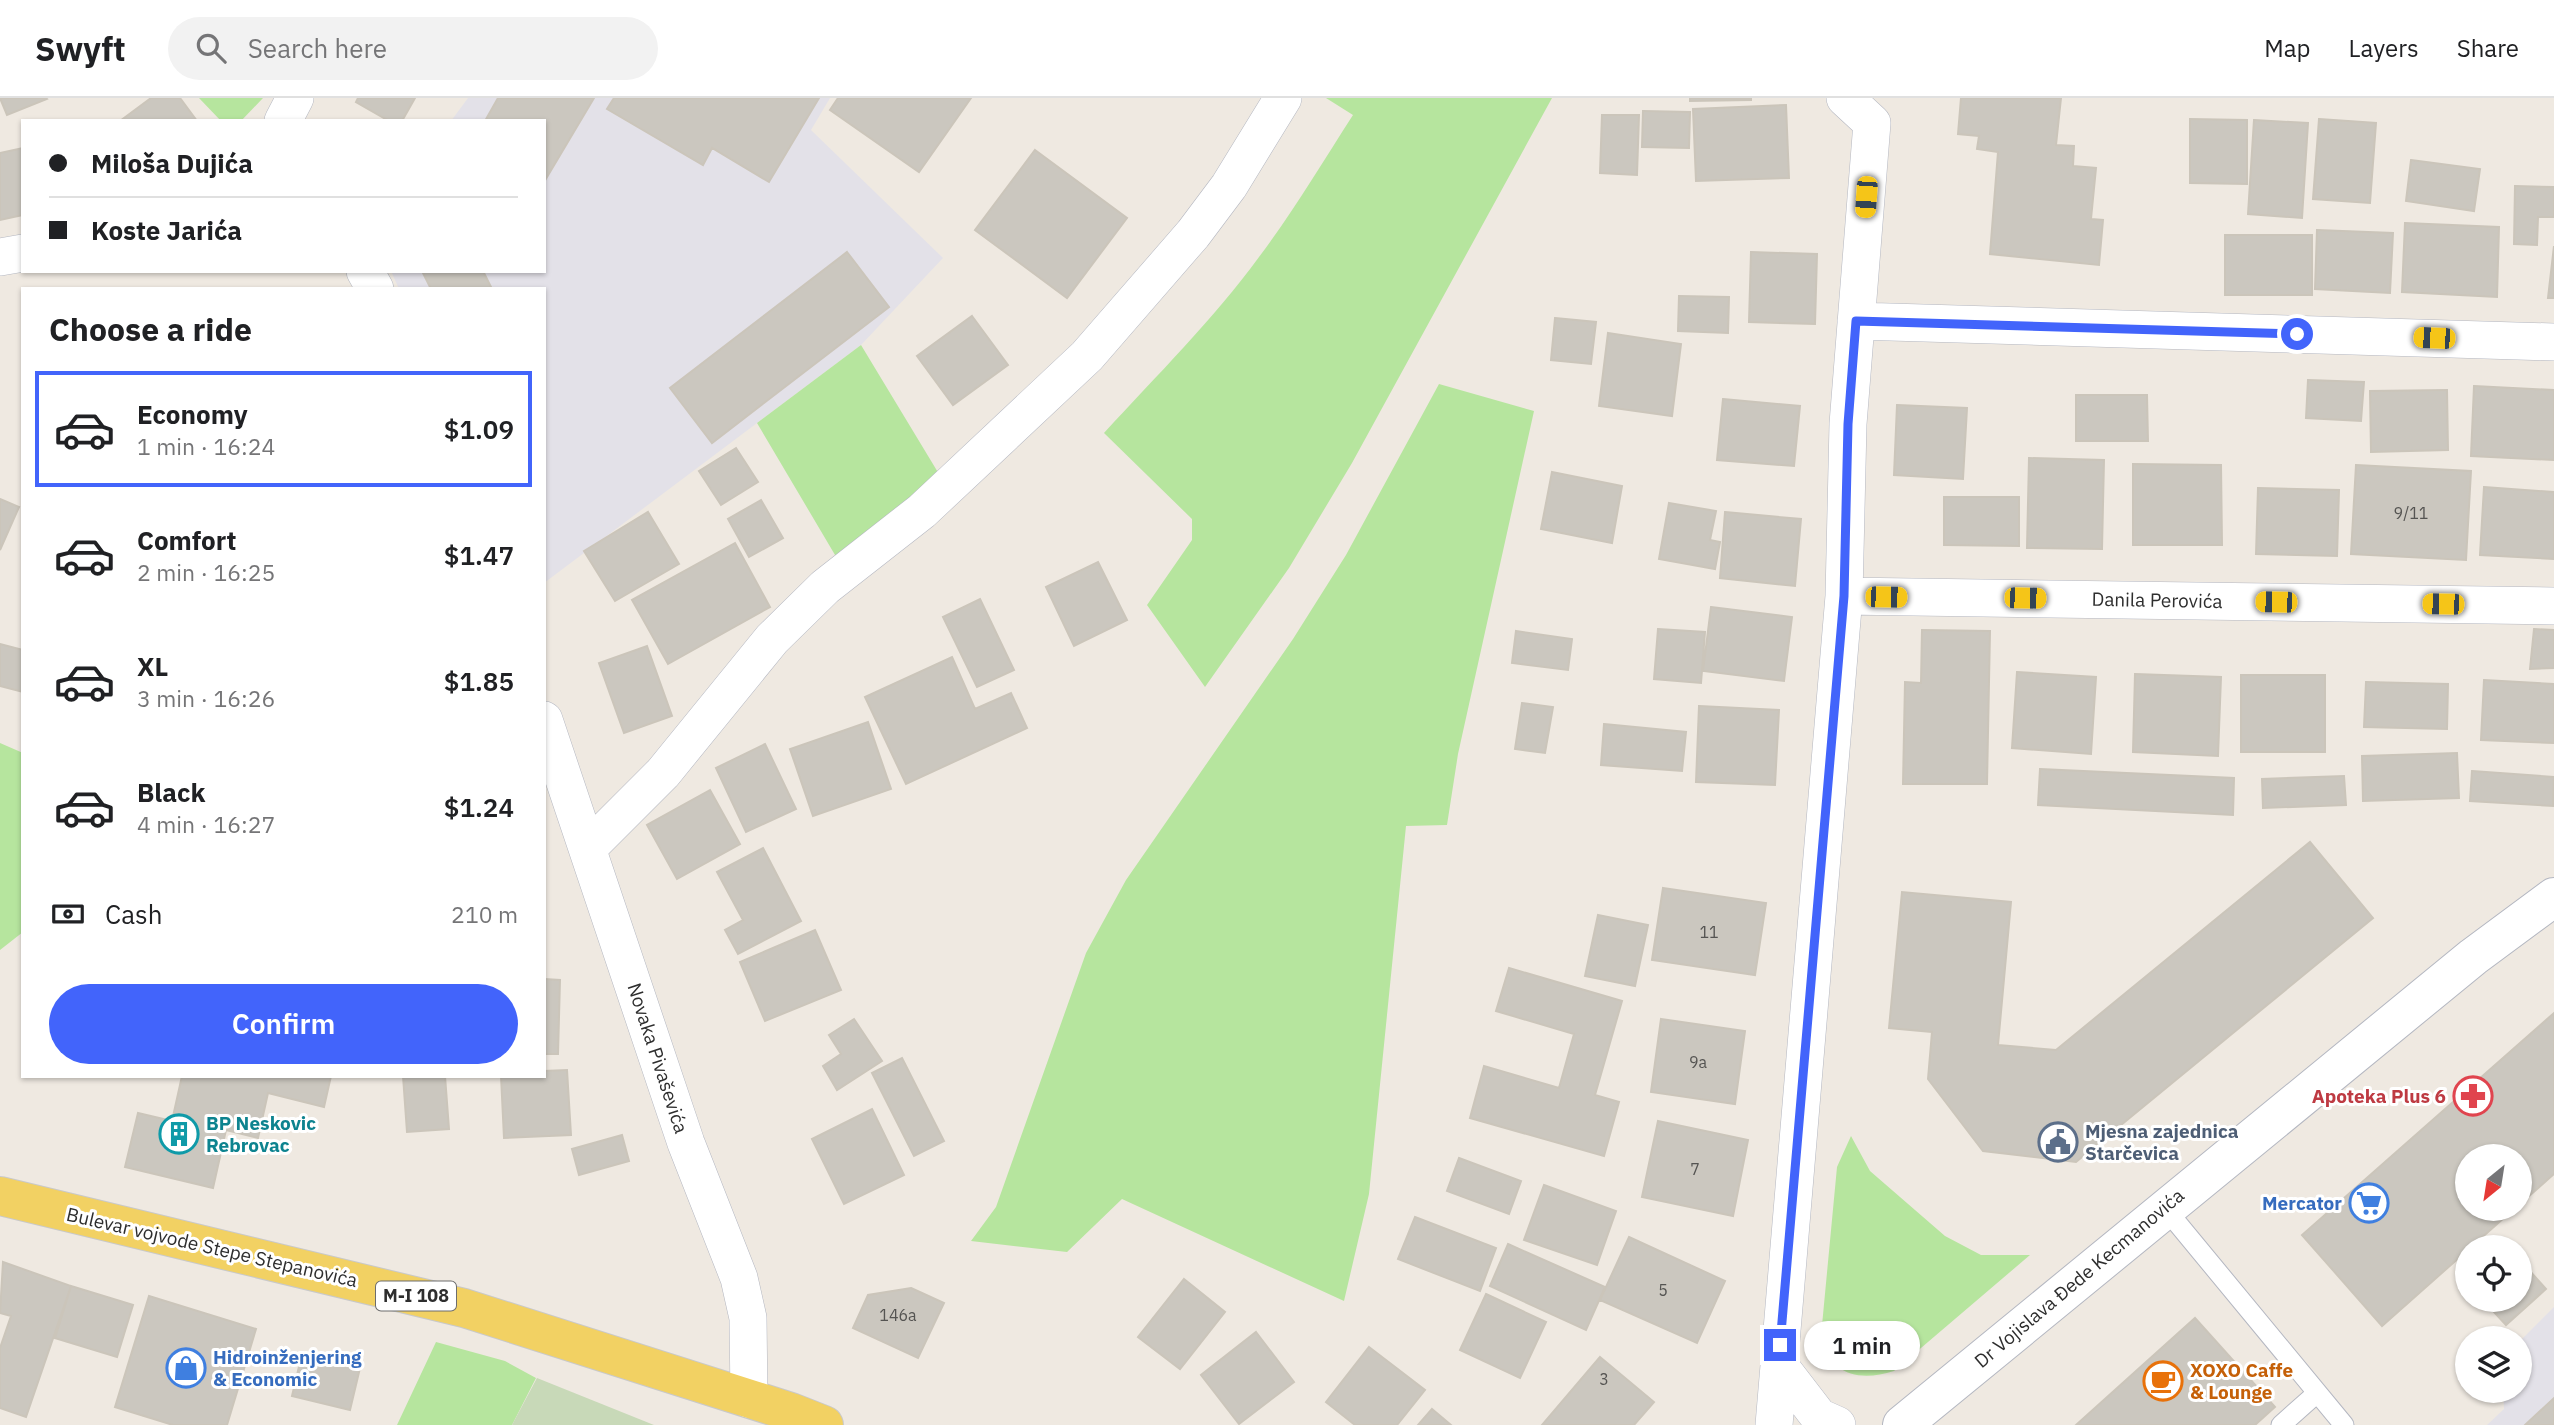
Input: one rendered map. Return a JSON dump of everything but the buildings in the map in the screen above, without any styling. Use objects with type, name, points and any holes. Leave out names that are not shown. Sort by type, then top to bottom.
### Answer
[{"type":"main road","name":"Bulevar vojvode Stepe Stepanovića","points":[[0,1196],[464,1308],[824,1425]]},
{"type":"street","points":[[284,119],[295,98]]},
{"type":"street","points":[[589,847],[663,773],[772,639],[807,604],[922,511],[1087,356],[1193,234],[1229,186],[1283,98]]},
{"type":"street","points":[[1774,1425],[1844,596],[1848,424],[1874,111],[1845,98]]},
{"type":"street","points":[[0,257],[21,253]]},
{"type":"street","points":[[1856,321],[2554,342]]},
{"type":"street","name":"Danila Perovića","points":[[1844,596],[2554,606]]},
{"type":"street","name":"Novaka Pivaševića","points":[[546,726],[589,847],[686,1143],[739,1278],[748,1318],[749,1399]]},
{"type":"street","name":"Dr Vojislava Đede Kecmanovića","points":[[1902,1425],[2164,1207],[2473,957],[2554,897]]},
{"type":"street","points":[[1779,1365],[1819,1417],[1837,1425]]},
{"type":"lane","points":[[2164,1207],[2344,1425]]},
{"type":"lane","points":[[2281,1425],[2317,1393]]},
{"type":"shaded area","points":[[468,98],[830,98],[811,130],[943,258],[861,345],[546,581],[546,287],[398,287],[392,273],[546,273],[546,119],[452,119]]},
{"type":"shaded area","points":[[2554,1307],[2554,1425],[2487,1425],[2504,1409],[2504,1403],[2532,1403],[2532,1329]]},
{"type":"green space","points":[[199,98],[263,98],[243,119],[219,119]]},
{"type":"green space","points":[[1326,98],[1552,98],[1352,463],[1289,568],[1205,687],[1147,605],[1192,540],[1192,519],[1104,433],[1223,303],[1296,205],[1353,115]]},
{"type":"green space","points":[[861,345],[942,479],[838,560],[757,423]]},
{"type":"green space","points":[[1439,384],[1534,411],[1458,754],[1447,825],[1406,826],[1369,1194],[1344,1301],[1122,1199],[1067,1252],[971,1241],[996,1207],[1086,953],[1126,880],[1293,639],[1346,555]]},
{"type":"green space","points":[[0,743],[21,752],[21,934],[0,950]]},
{"type":"green space","points":[[1851,1136],[1870,1171],[1945,1236],[1981,1255],[2030,1255],[1894,1371],[1869,1376],[1847,1372],[1838,1367],[1825,1349],[1821,1336],[1837,1167]]},
{"type":"green space","points":[[436,1342],[505,1361],[536,1378],[512,1425],[397,1425]]},
{"type":"green space","points":[[537,1378],[654,1425],[512,1425]]},
{"type":"place","name":"Apoteka Plus 6","points":[[2473,1096]]},
{"type":"place","name":"BP Neskovic Rebrovac","points":[[179,1134]]},
{"type":"place","name":"Mjesna zajednica Starčevica","points":[[2058,1142]]},
{"type":"place","name":"Mercator","points":[[2369,1203]]},
{"type":"place","name":"Hidroinženjering & Economic","points":[[186,1368]]},
{"type":"place","name":"XOXO Caffe & Lounge","points":[[2163,1381]]},
{"type":"route","points":[[1780,1345],[1844,596],[1848,424],[1856,321],[2297,334]]}]
